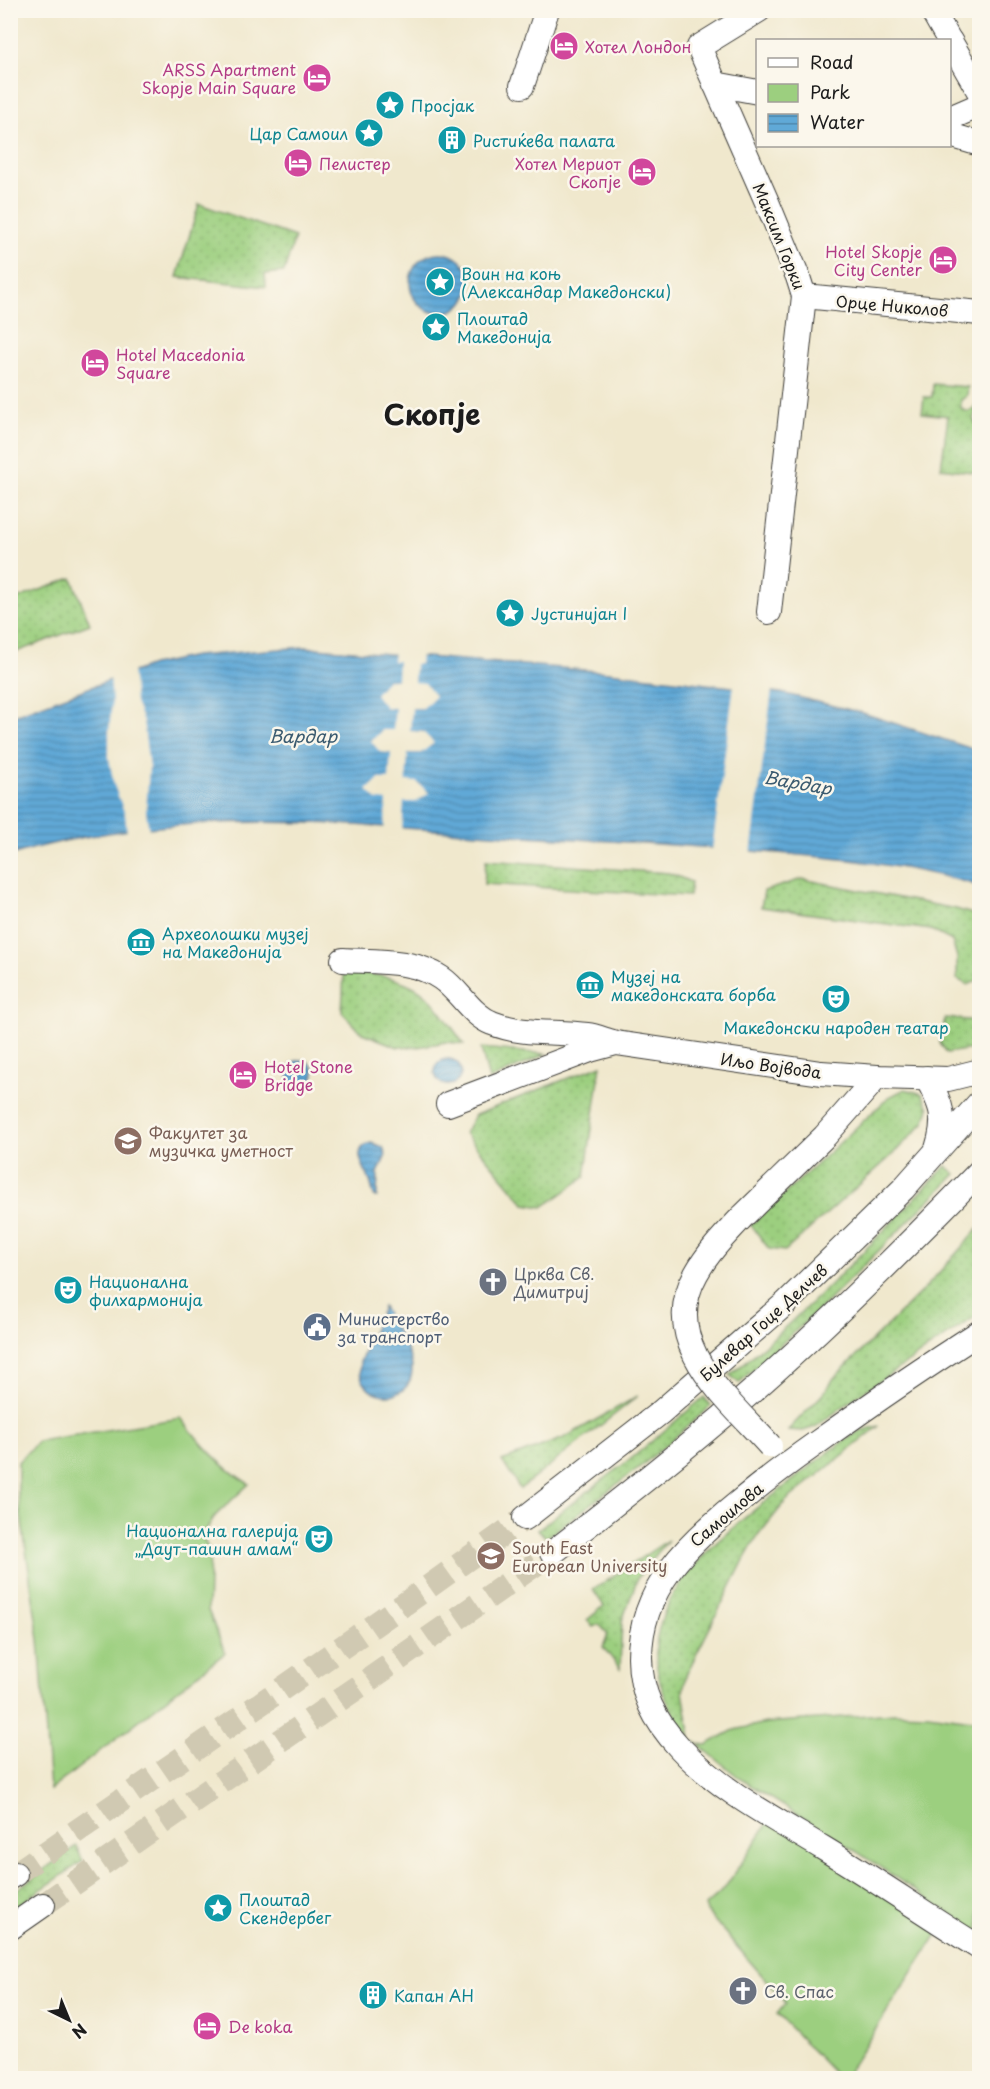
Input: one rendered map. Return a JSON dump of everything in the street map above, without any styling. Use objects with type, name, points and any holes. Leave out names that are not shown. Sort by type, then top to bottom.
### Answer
[{"type":"street","points":[[522,86],[547,10]]},
{"type":"street","name":"Максим Горки","points":[[759,10],[699,47],[768,202],[804,297],[769,612]]},
{"type":"street","points":[[932,10],[948,39]]},
{"type":"street","points":[[951,44],[980,93]]},
{"type":"street","points":[[715,84],[756,93]]},
{"type":"street","points":[[951,118],[980,105]]},
{"type":"street","points":[[951,135],[979,142]]},
{"type":"street","name":"Орце Николов","points":[[804,297],[980,313]]},
{"type":"street","name":"Иљо Војвода","points":[[343,960],[408,964],[426,970],[441,978],[489,1022],[503,1027],[588,1035],[616,1043],[821,1073],[948,1079],[980,1071]]},
{"type":"street","name":"Иљо Војвода","points":[[448,1104],[590,1050],[616,1043]]},
{"type":"street","points":[[786,1464],[702,1368],[690,1346],[685,1328],[686,1302],[695,1276],[724,1236],[825,1136],[877,1077]]},
{"type":"street","points":[[927,1078],[941,1105],[944,1117],[936,1153]]},
{"type":"street","name":"Булевар Гоце Делчев","points":[[525,1518],[610,1454],[729,1355],[903,1189],[980,1102]]},
{"type":"street","points":[[552,1553],[656,1473],[758,1387],[842,1309],[980,1171]]},
{"type":"street","name":"Самоилова","points":[[980,1332],[897,1385],[786,1464],[685,1550],[668,1570],[649,1605],[642,1631],[640,1662],[647,1699],[654,1714],[689,1757],[714,1779],[980,1948]]},
{"type":"street","points":[[10,1928],[43,1905]]},
{"type":"green space","points":[[199,204],[295,237],[284,272],[265,274],[266,287],[177,277]]},
{"type":"green space","points":[[933,384],[968,387],[967,396],[961,400],[961,408],[967,412],[976,405],[979,406],[973,419],[979,428],[979,473],[941,468],[948,416],[922,413],[924,397],[932,397]]},
{"type":"green space","points":[[72,578],[90,624],[11,654],[11,601]]},
{"type":"green space","points":[[486,860],[669,873],[691,882],[689,896],[484,884]]},
{"type":"green space","points":[[802,879],[956,909],[979,916],[979,980],[968,985],[957,979],[957,957],[952,941],[931,930],[761,907],[764,891]]},
{"type":"green space","points":[[344,972],[388,977],[419,990],[437,1007],[464,1044],[446,1042],[417,1047],[398,1047],[362,1033],[342,1012]]},
{"type":"green space","points":[[945,1018],[979,1021],[979,1044],[972,1049],[947,1053],[940,1043]]},
{"type":"green space","points":[[481,1048],[546,1054],[489,1080]]},
{"type":"green space","points":[[601,1065],[585,1177],[543,1207],[525,1204],[465,1133],[475,1115]]},
{"type":"green space","points":[[905,1089],[922,1094],[929,1108],[924,1123],[888,1159],[785,1251],[769,1249],[751,1225],[889,1097]]},
{"type":"green space","points":[[946,1166],[956,1174],[829,1300],[739,1383],[730,1375],[814,1300]]},
{"type":"green space","points":[[979,1228],[979,1314],[815,1427],[803,1431],[788,1430],[823,1394],[834,1378],[926,1287]]},
{"type":"green space","points":[[638,1396],[520,1489],[502,1461],[564,1438]]},
{"type":"green space","points":[[704,1397],[711,1406],[645,1463],[546,1538],[538,1529],[632,1458]]},
{"type":"green space","points":[[181,1418],[212,1454],[249,1484],[215,1516],[202,1536],[210,1552],[208,1610],[225,1653],[50,1790],[39,1640],[18,1495],[18,1462],[38,1441]]},
{"type":"green space","points":[[879,1426],[786,1501],[757,1537],[686,1675],[683,1692],[691,1738],[666,1699],[656,1662],[659,1628],[673,1596],[694,1566],[752,1512],[847,1439],[862,1430]]},
{"type":"green space","points":[[668,1540],[638,1577],[622,1621],[620,1669],[603,1647],[608,1634],[599,1624],[593,1627],[587,1620],[604,1606],[593,1590]]},
{"type":"green space","points":[[894,1713],[928,1714],[979,1721],[979,1933],[857,1852],[742,1780],[694,1741],[706,1745],[734,1730],[766,1723]]},
{"type":"green space","points":[[772,1817],[943,1925],[844,2078],[839,2078],[777,2014],[786,2003],[707,1912],[705,1906],[724,1889]]},
{"type":"green space","points":[[76,1846],[83,1861],[11,1910],[11,1894]]},
{"type":"water","points":[[440,253],[452,255],[465,266],[470,283],[468,295],[457,308],[440,313],[428,311],[415,300],[410,283],[412,271],[423,258]]},
{"type":"water","name":"Вардар","points":[[304,647],[609,672],[781,693],[863,713],[979,751],[979,886],[920,871],[860,861],[799,855],[282,822],[213,823],[145,828],[78,838],[11,855],[11,716],[152,665],[195,656]]},
{"type":"water","points":[[448,1059],[457,1063],[461,1072],[457,1081],[448,1085],[439,1081],[435,1072],[439,1063]]},
{"type":"water","points":[[301,1060],[310,1064],[314,1073],[310,1082],[301,1086],[292,1082],[288,1073],[292,1064]]},
{"type":"water","points":[[371,1143],[383,1147],[386,1155],[378,1173],[377,1197],[374,1195],[360,1158],[361,1149]]},
{"type":"water","points":[[383,1307],[409,1355],[412,1370],[409,1382],[403,1390],[384,1395],[374,1392],[366,1385],[361,1375],[360,1362]]},
{"type":"pier","points":[[394,651],[421,653],[420,664],[415,664],[414,682],[425,683],[435,696],[423,708],[412,708],[410,731],[423,732],[434,743],[421,753],[408,753],[406,781],[417,782],[429,793],[416,802],[404,802],[402,832],[384,831],[387,801],[377,800],[367,790],[379,779],[389,779],[391,753],[380,752],[371,741],[382,730],[393,730],[395,708],[385,707],[375,694],[387,680],[397,680],[398,661],[393,661]]},
{"type":"pier","points":[[132,668],[135,703],[143,721],[149,767],[146,812],[149,830],[127,833],[125,814],[114,785],[109,758],[112,701],[110,676]]},
{"type":"pier","points":[[734,685],[772,689],[751,854],[712,851]]},
{"type":"tunnel","points":[[15,1874],[525,1518]]},
{"type":"tunnel","points":[[43,1905],[552,1553]]},
{"type":"place","name":"Хотел Лондон","points":[[564,46]]},
{"type":"place","name":"ARSS Apartment Skopje Main Square","points":[[317,78]]},
{"type":"place","name":"Просјак","points":[[390,105]]},
{"type":"place","name":"Цар Самоил","points":[[369,133]]},
{"type":"place","name":"Ристиќева палата","points":[[452,140]]},
{"type":"place","name":"Пелистер","points":[[298,163]]},
{"type":"place","name":"Хотел Мериот Скопје","points":[[642,172]]},
{"type":"place","name":"Hotel Skopje City Center","points":[[943,260]]},
{"type":"place","name":"Воин на коњ (Александар Македонски)","points":[[440,282]]},
{"type":"place","name":"Плоштад Македонија","points":[[436,327]]},
{"type":"place","name":"Hotel Macedonia Square","points":[[95,363]]},
{"type":"place","name":"Јустинијан I","points":[[510,613]]},
{"type":"place","name":"Археолошки музеј на Македонија","points":[[141,942]]},
{"type":"place","name":"Музеј на македонската борба","points":[[590,985]]},
{"type":"place","name":"Македонски народен театар","points":[[836,999]]},
{"type":"place","name":"Hotel Stone Bridge","points":[[243,1075]]},
{"type":"place","name":"Факултет за музичка уметност","points":[[128,1141]]},
{"type":"place","name":"Црква Св. Димитриј","points":[[493,1282]]},
{"type":"place","name":"Национална филхармонија","points":[[68,1290]]},
{"type":"place","name":"Министерство за транспорт","points":[[317,1327]]},
{"type":"place","name":"Национална галерија „Даут-пашин амам“","points":[[319,1539]]},
{"type":"place","name":"South East European University","points":[[491,1556]]},
{"type":"place","name":"Плоштад Скендербег","points":[[218,1908]]},
{"type":"place","name":"Св. Спас","points":[[743,1991]]},
{"type":"place","name":"Капан АН","points":[[373,1995]]},
{"type":"place","name":"De koka","points":[[207,2026]]},
{"type":"district","name":"Скопје","points":[[432,413]]}]
